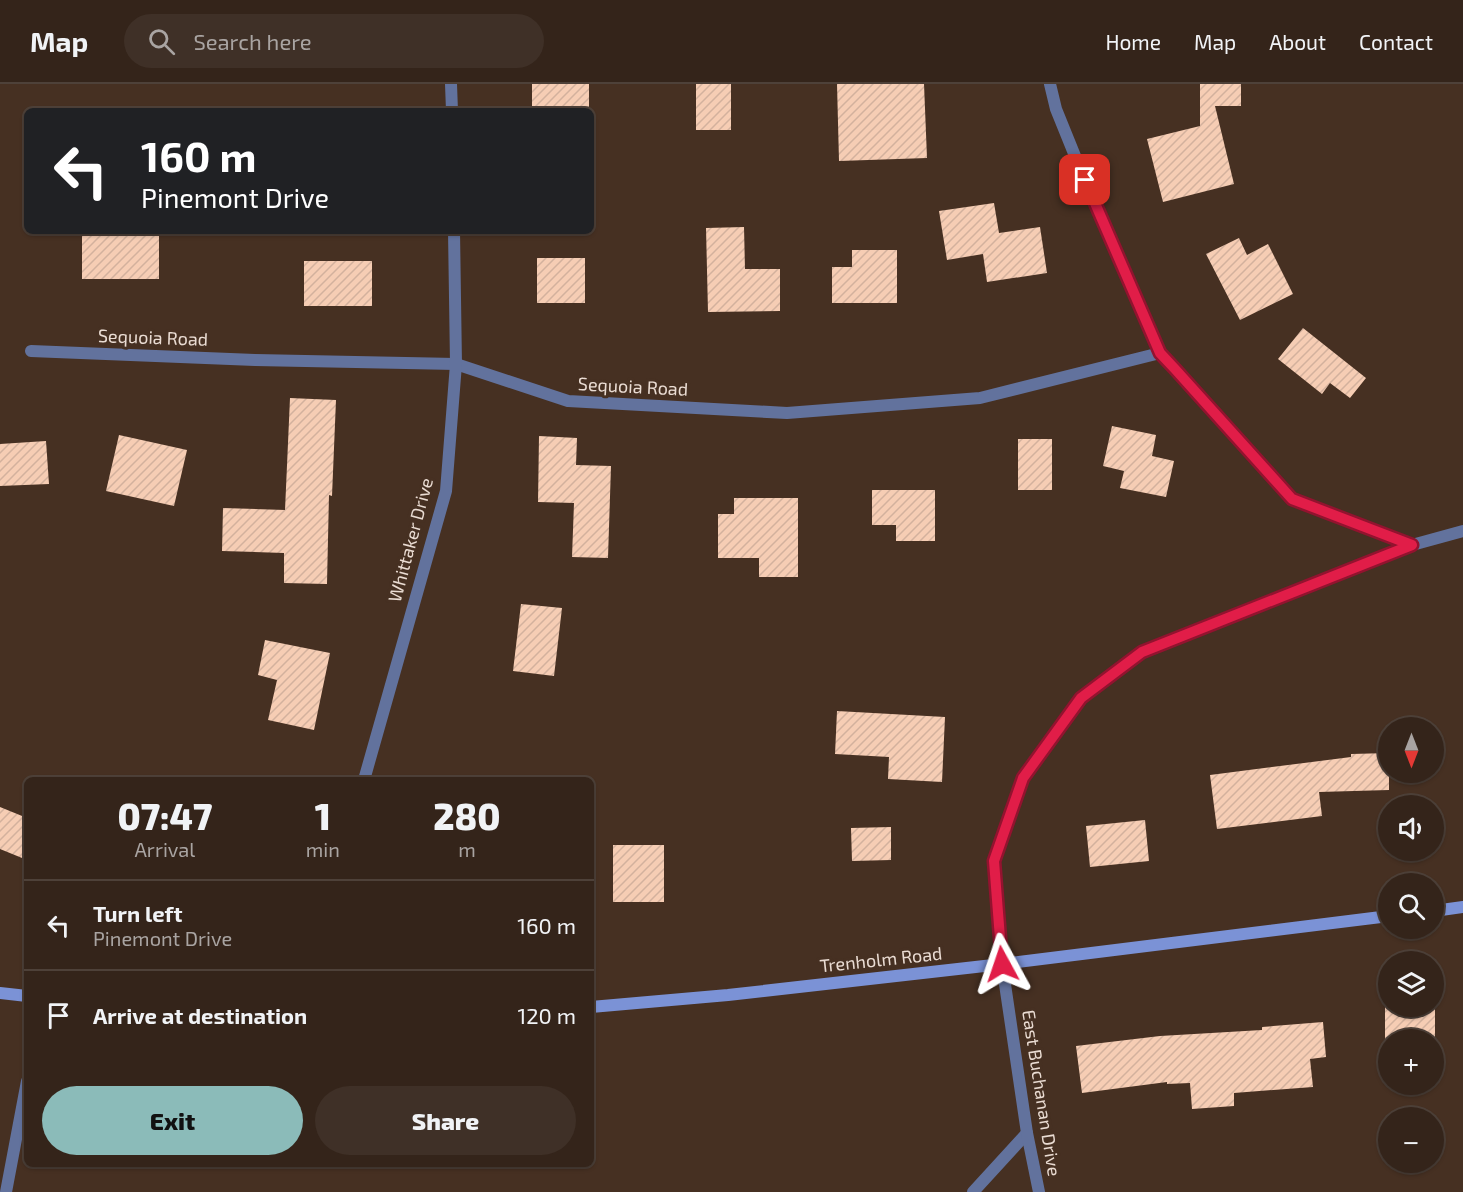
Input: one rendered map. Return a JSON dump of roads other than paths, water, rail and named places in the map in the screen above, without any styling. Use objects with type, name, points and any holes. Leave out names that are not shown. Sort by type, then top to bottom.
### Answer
[{"type":"main road","points":[[1444,909],[1463,907]]},
{"type":"main road","name":"Trenholm Road","points":[[594,1007],[728,995],[1002,964],[1378,917]]},
{"type":"main road","points":[[0,993],[24,996]]},
{"type":"street","points":[[452,84],[452,108]]},
{"type":"street","points":[[1050,84],[1056,109],[1092,198],[1160,353],[1292,499],[1412,545]]},
{"type":"street","name":"Whittaker Drive","points":[[365,777],[446,490],[456,364],[454,234]]},
{"type":"street","name":"Sequoia Road","points":[[31,351],[255,360],[456,364],[568,402],[787,413],[980,398],[1160,353]]},
{"type":"street","name":"East Buchanan Drive","points":[[1039,1192],[1027,1133],[1002,964],[994,861],[1023,778],[1081,698],[1142,652],[1412,545],[1463,531]]},
{"type":"street","points":[[6,1192],[24,1097]]},
{"type":"street","points":[[973,1192],[1027,1133]]}]
